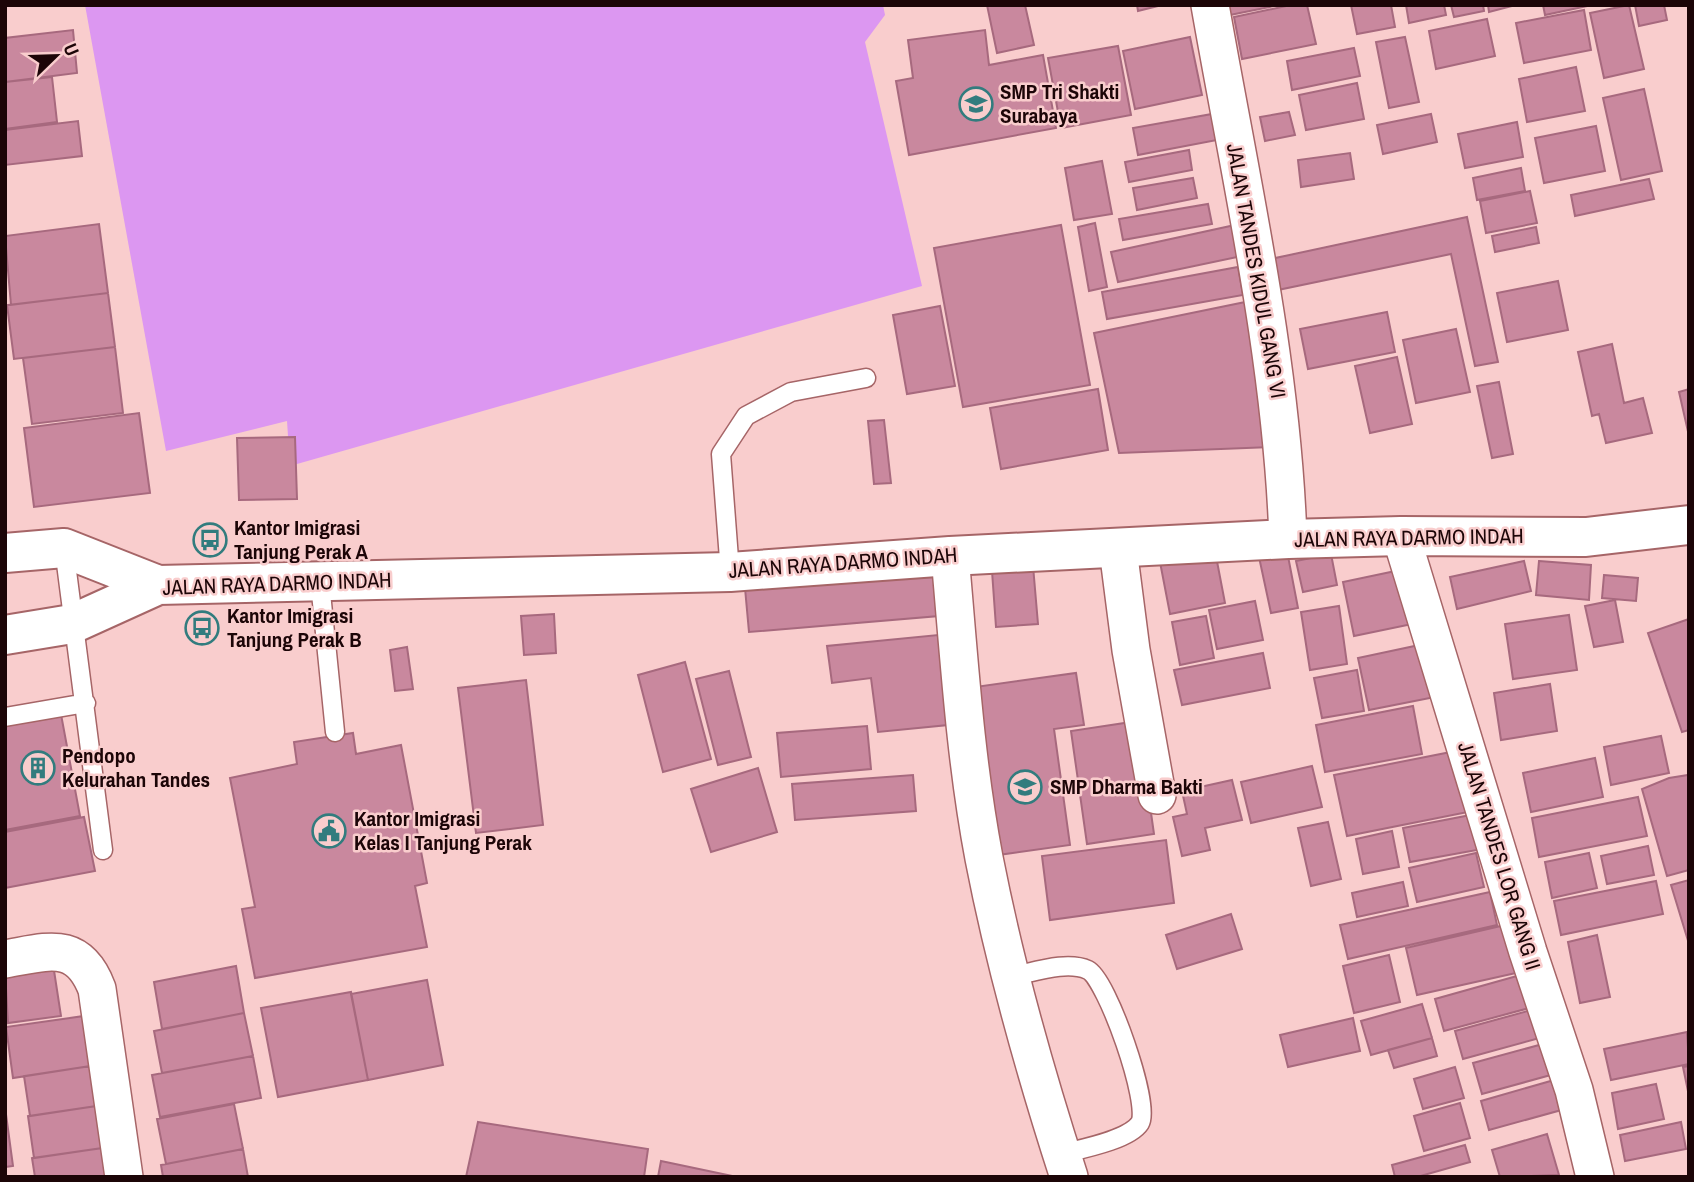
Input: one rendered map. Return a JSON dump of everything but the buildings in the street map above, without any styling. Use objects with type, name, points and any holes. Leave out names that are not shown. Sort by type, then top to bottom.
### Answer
[{"type":"street","name":"JALAN TANDES KIDUL GANG VI","points":[[1210,5],[1277,390],[1286,469],[1288,539]]},
{"type":"street","name":"JALAN RAYA DARMO INDAH","points":[[5,635],[72,624],[158,585],[730,572],[950,556],[1288,539],[1401,536],[1586,537],[1689,525]]},
{"type":"street","name":"JALAN TANDES LOR GANG II","points":[[1401,536],[1574,1090],[1595,1177]]},
{"type":"street","points":[[5,553],[64,548],[158,585]]},
{"type":"street","points":[[1118,549],[1157,795]]},
{"type":"street","points":[[950,556],[966,725],[980,829],[1009,977],[1065,1166]]},
{"type":"street","points":[[5,959],[56,951],[67,953],[81,961],[97,989],[124,1177]]},
{"type":"lane","points":[[730,572],[721,454],[746,416],[791,392],[866,378]]},
{"type":"lane","points":[[64,548],[103,850]]},
{"type":"lane","points":[[320,583],[335,732]]},
{"type":"lane","points":[[5,717],[86,703]]},
{"type":"lane","points":[[1009,977],[1064,967],[1080,967],[1091,972],[1101,983],[1126,1045],[1142,1108],[1142,1119],[1138,1127],[1065,1166]]},
{"type":"shaded area","points":[[85,5],[883,5],[885,15],[865,42],[922,286],[290,466],[287,421],[166,451]]},
{"type":"place","name":"SMP Tri Shakti Surabaya","points":[[976,104]]},
{"type":"place","name":"Kantor Imigrasi Tanjung Perak A","points":[[210,540]]},
{"type":"place","name":"Kantor Imigrasi Tanjung Perak B","points":[[202,628]]},
{"type":"place","name":"Pendopo Kelurahan Tandes","points":[[38,768]]},
{"type":"place","name":"SMP Dharma Bakti","points":[[1025,787]]},
{"type":"place","name":"Kantor Imigrasi Kelas I Tanjung Perak","points":[[329,831]]}]
